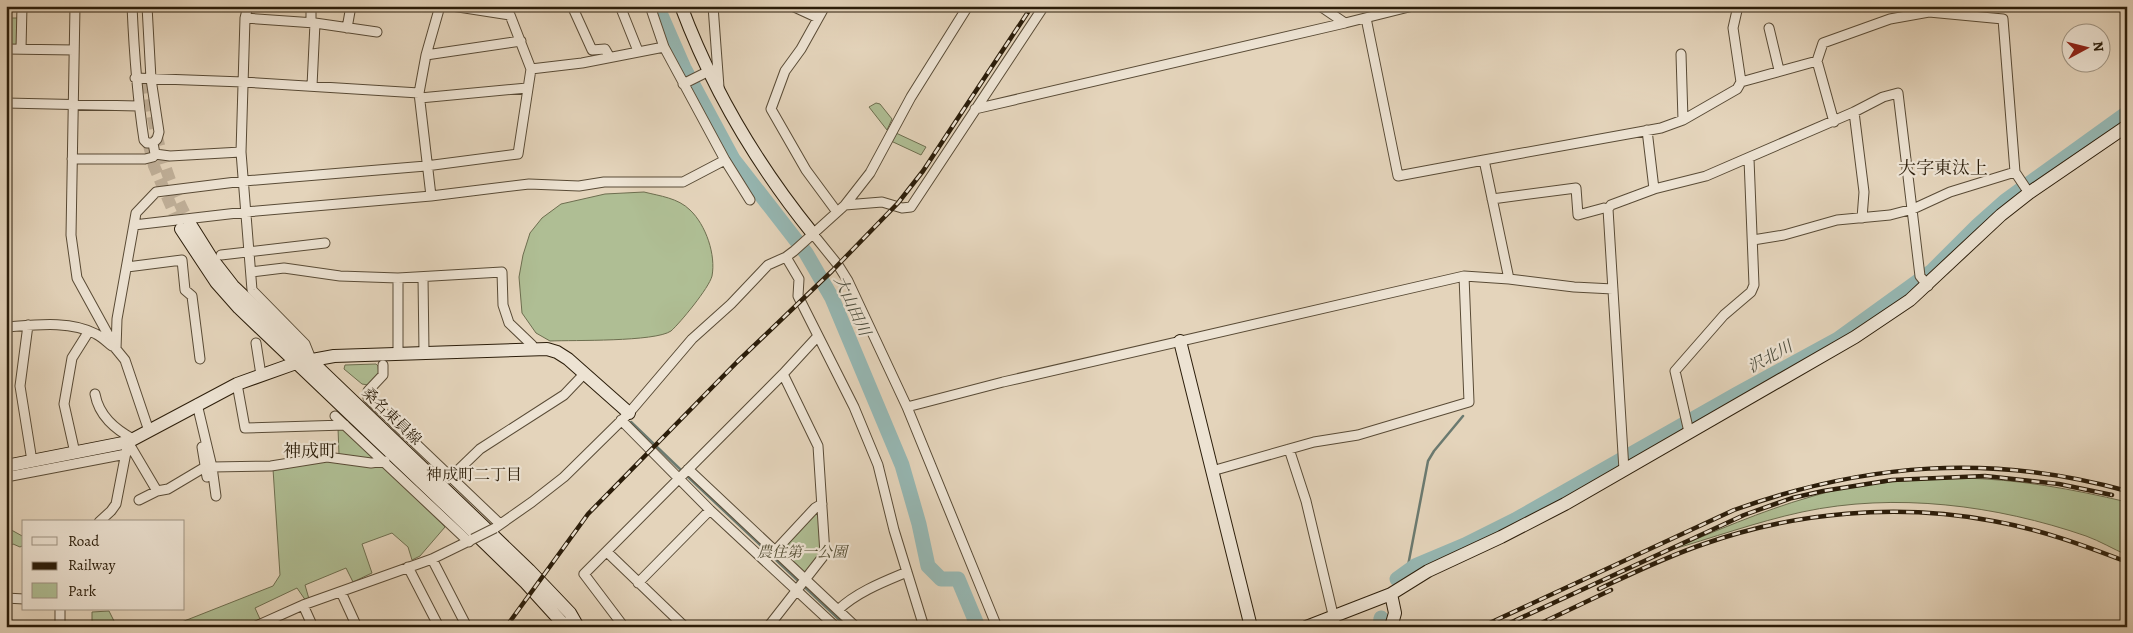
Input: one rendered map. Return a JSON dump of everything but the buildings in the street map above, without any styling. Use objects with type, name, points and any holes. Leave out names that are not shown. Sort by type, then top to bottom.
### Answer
[{"type":"street","points":[[21,50],[22,6]]},
{"type":"street","points":[[75,6],[71,235],[77,278],[129,370],[149,431]]},
{"type":"street","points":[[132,6],[138,106],[144,140],[147,143],[153,143],[157,139],[159,132],[151,78],[147,6]]},
{"type":"street","points":[[248,6],[245,18],[241,152],[252,290],[305,344],[311,360]]},
{"type":"street","points":[[311,6],[313,23],[312,86]]},
{"type":"street","points":[[347,28],[351,6]]},
{"type":"street","points":[[430,196],[419,96],[426,55],[440,6]]},
{"type":"street","points":[[116,349],[117,319],[136,213],[156,192],[244,181],[426,166],[518,154],[531,69],[510,15],[452,6]]},
{"type":"street","points":[[572,6],[592,50],[605,49],[609,56]]},
{"type":"street","points":[[620,6],[638,51]]},
{"type":"street","points":[[650,6],[664,47],[725,160],[750,200]]},
{"type":"street","points":[[682,6],[707,72],[719,90],[754,155],[811,236],[838,265],[848,282],[907,407],[996,627]]},
{"type":"street","points":[[713,6],[719,90]]},
{"type":"street","points":[[792,6],[818,18]]},
{"type":"street","points":[[825,6],[801,49],[785,71],[778,85],[771,109],[806,170],[837,212]]},
{"type":"street","points":[[254,627],[304,605],[432,559],[497,526],[532,502],[564,476],[625,416],[692,340],[731,304],[768,264],[790,254],[845,205],[870,173],[911,96],[968,6]]},
{"type":"street","points":[[845,205],[882,202],[902,208],[911,207],[1044,6]]},
{"type":"street","points":[[1320,6],[1345,23]]},
{"type":"street","points":[[975,109],[1413,6]]},
{"type":"street","points":[[1366,18],[1398,176],[1662,128],[1683,120],[1737,89],[1741,82],[1733,28],[1738,6]]},
{"type":"street","points":[[1834,122],[1817,61],[1823,44],[1890,19],[1929,12],[2002,20],[2015,172],[2028,191]]},
{"type":"street","points":[[245,18],[313,23],[376,32]]},
{"type":"street","points":[[1769,28],[1779,70]]},
{"type":"street","points":[[426,55],[521,41]]},
{"type":"street","points":[[531,69],[582,63],[609,56],[664,47]]},
{"type":"street","points":[[6,49],[74,50]]},
{"type":"street","points":[[1681,54],[1683,120]]},
{"type":"street","points":[[1741,82],[1817,61]]},
{"type":"street","points":[[685,83],[707,72]]},
{"type":"street","points":[[135,78],[312,86],[419,96],[527,88]]},
{"type":"street","points":[[1623,467],[1613,289],[1609,251],[1608,209],[1611,205],[1654,189],[1706,176],[1834,122],[1884,97],[1898,93],[1924,282]]},
{"type":"street","points":[[6,104],[138,106]]},
{"type":"street","points":[[1854,112],[1864,192],[1862,218]]},
{"type":"street","points":[[1647,130],[1654,189]]},
{"type":"street","points":[[1306,627],[1335,622],[1391,594],[1428,571],[1566,504],[1687,427],[1855,337],[1910,300],[1924,282],[2028,191],[2124,130]]},
{"type":"street","points":[[153,143],[155,154]]},
{"type":"street","points":[[72,159],[145,159],[153,157],[155,154],[170,156],[241,152]]},
{"type":"street","points":[[1687,427],[1675,371],[1724,316],[1751,292],[1754,285],[1749,159]]},
{"type":"street","points":[[134,225],[246,212],[430,196],[529,184],[579,186],[604,182],[683,182],[725,160]]},
{"type":"street","points":[[1484,160],[1509,279]]},
{"type":"street","points":[[1752,240],[1784,235],[1837,220],[1862,218],[1913,209],[1950,192],[2015,172]]},
{"type":"street","points":[[1492,199],[1576,188],[1578,215],[1604,208],[1608,209]]},
{"type":"street","name":"桑名東員線","points":[[566,627],[513,571],[355,417],[239,308],[216,282],[185,226],[233,286],[528,570],[570,613],[578,627]]},
{"type":"street","points":[[221,255],[325,243]]},
{"type":"street","points":[[790,254],[800,279],[798,296],[854,406],[878,465],[906,572],[924,627]]},
{"type":"street","points":[[127,267],[182,260],[185,290],[192,296],[200,359]]},
{"type":"street","points":[[250,272],[284,268],[340,276],[398,278],[502,272],[503,304],[509,323],[532,344],[534,349]]},
{"type":"street","points":[[907,407],[1003,382],[1311,309],[1464,276],[1613,289]]},
{"type":"street","points":[[1212,471],[1314,442],[1358,435],[1469,402],[1464,276]]},
{"type":"street","points":[[423,277],[424,352]]},
{"type":"street","points":[[398,278],[398,352]]},
{"type":"street","points":[[6,327],[28,325],[63,326],[89,331],[97,334],[116,349]]},
{"type":"street","points":[[28,325],[20,386],[31,465]]},
{"type":"street","points":[[75,454],[64,404],[72,358],[89,331]]},
{"type":"street","points":[[624,627],[584,574],[783,374],[818,336]]},
{"type":"street","points":[[1180,341],[1251,627]]},
{"type":"street","points":[[256,343],[261,375]]},
{"type":"street","points":[[8,471],[31,465],[96,455],[129,445],[149,431],[196,404],[236,384],[296,363],[334,356],[398,352],[547,349],[557,352],[584,374],[684,473],[775,551],[836,627]]},
{"type":"street","points":[[383,365],[383,375],[368,391],[368,398],[451,477],[497,526]]},
{"type":"street","points":[[451,477],[480,449],[564,395],[584,374]]},
{"type":"street","points":[[768,627],[825,554],[818,446],[783,374]]},
{"type":"street","points":[[236,384],[245,428],[345,425]]},
{"type":"street","points":[[95,394],[99,407],[110,424],[129,445],[158,491]]},
{"type":"street","points":[[196,404],[216,496]]},
{"type":"street","points":[[335,416],[471,540]]},
{"type":"street","points":[[101,520],[116,504],[129,445]]},
{"type":"street","points":[[1289,449],[1306,501],[1335,622]]},
{"type":"street","points":[[56,462],[75,454],[96,455]]},
{"type":"street","points":[[139,500],[158,491],[168,489],[209,467],[271,466],[327,457],[371,463],[385,461]]},
{"type":"street","points":[[207,477],[209,467]]},
{"type":"street","points":[[684,473],[710,510],[801,585],[838,610],[856,627]]},
{"type":"street","points":[[775,551],[822,504]]},
{"type":"street","points":[[638,583],[710,510]]},
{"type":"street","points":[[607,552],[685,627]]},
{"type":"street","points":[[432,559],[468,627]]},
{"type":"street","points":[[408,568],[439,627]]},
{"type":"street","points":[[838,610],[847,601],[906,572]]},
{"type":"street","points":[[341,592],[357,627]]},
{"type":"street","points":[[1391,594],[1395,613],[1391,627]]},
{"type":"street","points":[[6,598],[22,599]]},
{"type":"street","points":[[304,605],[313,627]]},
{"type":"street","points":[[60,610],[60,627]]},
{"type":"green space","points":[[6,18],[19,18],[19,44],[16,46],[6,46]]},
{"type":"green space","points":[[876,103],[880,104],[892,119],[887,130],[869,107]]},
{"type":"green space","points":[[896,133],[926,147],[921,155],[891,141]]},
{"type":"green space","points":[[644,192],[668,198],[685,206],[696,216],[705,232],[711,250],[712,276],[706,289],[694,305],[671,331],[662,335],[632,339],[550,341],[536,333],[522,313],[519,277],[530,233],[542,218],[561,204],[605,194]]},
{"type":"green space","points":[[376,364],[379,374],[368,385],[362,384],[344,369],[345,365]]},
{"type":"green space","points":[[338,428],[343,428],[372,457],[370,459],[339,455]]},
{"type":"green space","points":[[326,461],[384,467],[445,527],[420,556],[412,560],[408,547],[392,533],[362,544],[372,573],[353,582],[346,568],[305,585],[309,599],[306,601],[297,588],[255,608],[260,619],[245,627],[169,627],[273,586],[280,575],[273,469]]},
{"type":"green space","points":[[1961,478],[2003,480],[2045,486],[2127,502],[2127,555],[2086,536],[2017,516],[1945,505],[1909,503],[1837,506],[1802,512],[1751,525],[1667,551],[1756,515],[1828,492],[1885,483]]},
{"type":"green space","name":"農住第一公園","points":[[815,514],[818,515],[822,552],[807,573],[801,573],[781,556],[782,550]]},
{"type":"green space","points":[[6,527],[22,536],[22,546],[13,544],[6,549]]},
{"type":"green space","points":[[109,611],[117,627],[95,627],[92,624],[92,612]]},
{"type":"waterway","name":"大山田川","points":[[657,6],[684,68],[733,159],[806,253],[832,298],[902,465],[919,524],[928,566],[941,579],[958,579],[978,627]]},
{"type":"waterway","name":"沢北川","points":[[1397,579],[1415,566],[1465,545],[1515,520],[1838,339],[1932,271],[2005,201],[2127,113]]},
{"type":"waterway","points":[[1407,571],[1428,461],[1463,416]]},
{"type":"waterway","points":[[631,422],[682,471]]},
{"type":"waterway","points":[[59,463],[83,457]]},
{"type":"waterway","points":[[6,472],[16,471]]},
{"type":"waterway","points":[[686,475],[847,627]]},
{"type":"waterway","name":"沢北川","points":[[1380,627],[1381,618]]},
{"type":"tunnel","points":[[148,81],[153,118],[167,172],[190,224]]},
{"type":"tunnel","points":[[149,145],[154,166],[181,229]]},
{"type":"railway","points":[[506,627],[588,514],[738,361],[832,271],[898,203],[923,171],[1032,6]]},
{"type":"railway","points":[[1481,627],[1734,510],[1783,494],[1832,482],[1880,473],[1978,468],[2027,471],[2076,479],[2127,491]]},
{"type":"railway","points":[[1501,627],[1744,515],[1792,498],[1823,491],[1892,480],[1985,476],[2059,484],[2112,495]]},
{"type":"railway","points":[[1599,589],[1677,554],[1739,533],[1774,524],[1810,518],[1883,512],[1920,512],[1993,521],[2061,538],[2127,562]]},
{"type":"railway","points":[[1533,627],[1611,590]]},
{"type":"district","name":"大字東汰上","points":[[1943,168]]},
{"type":"district","name":"神成町","points":[[310,451]]},
{"type":"district","name":"神成町二丁目","points":[[474,475]]}]
